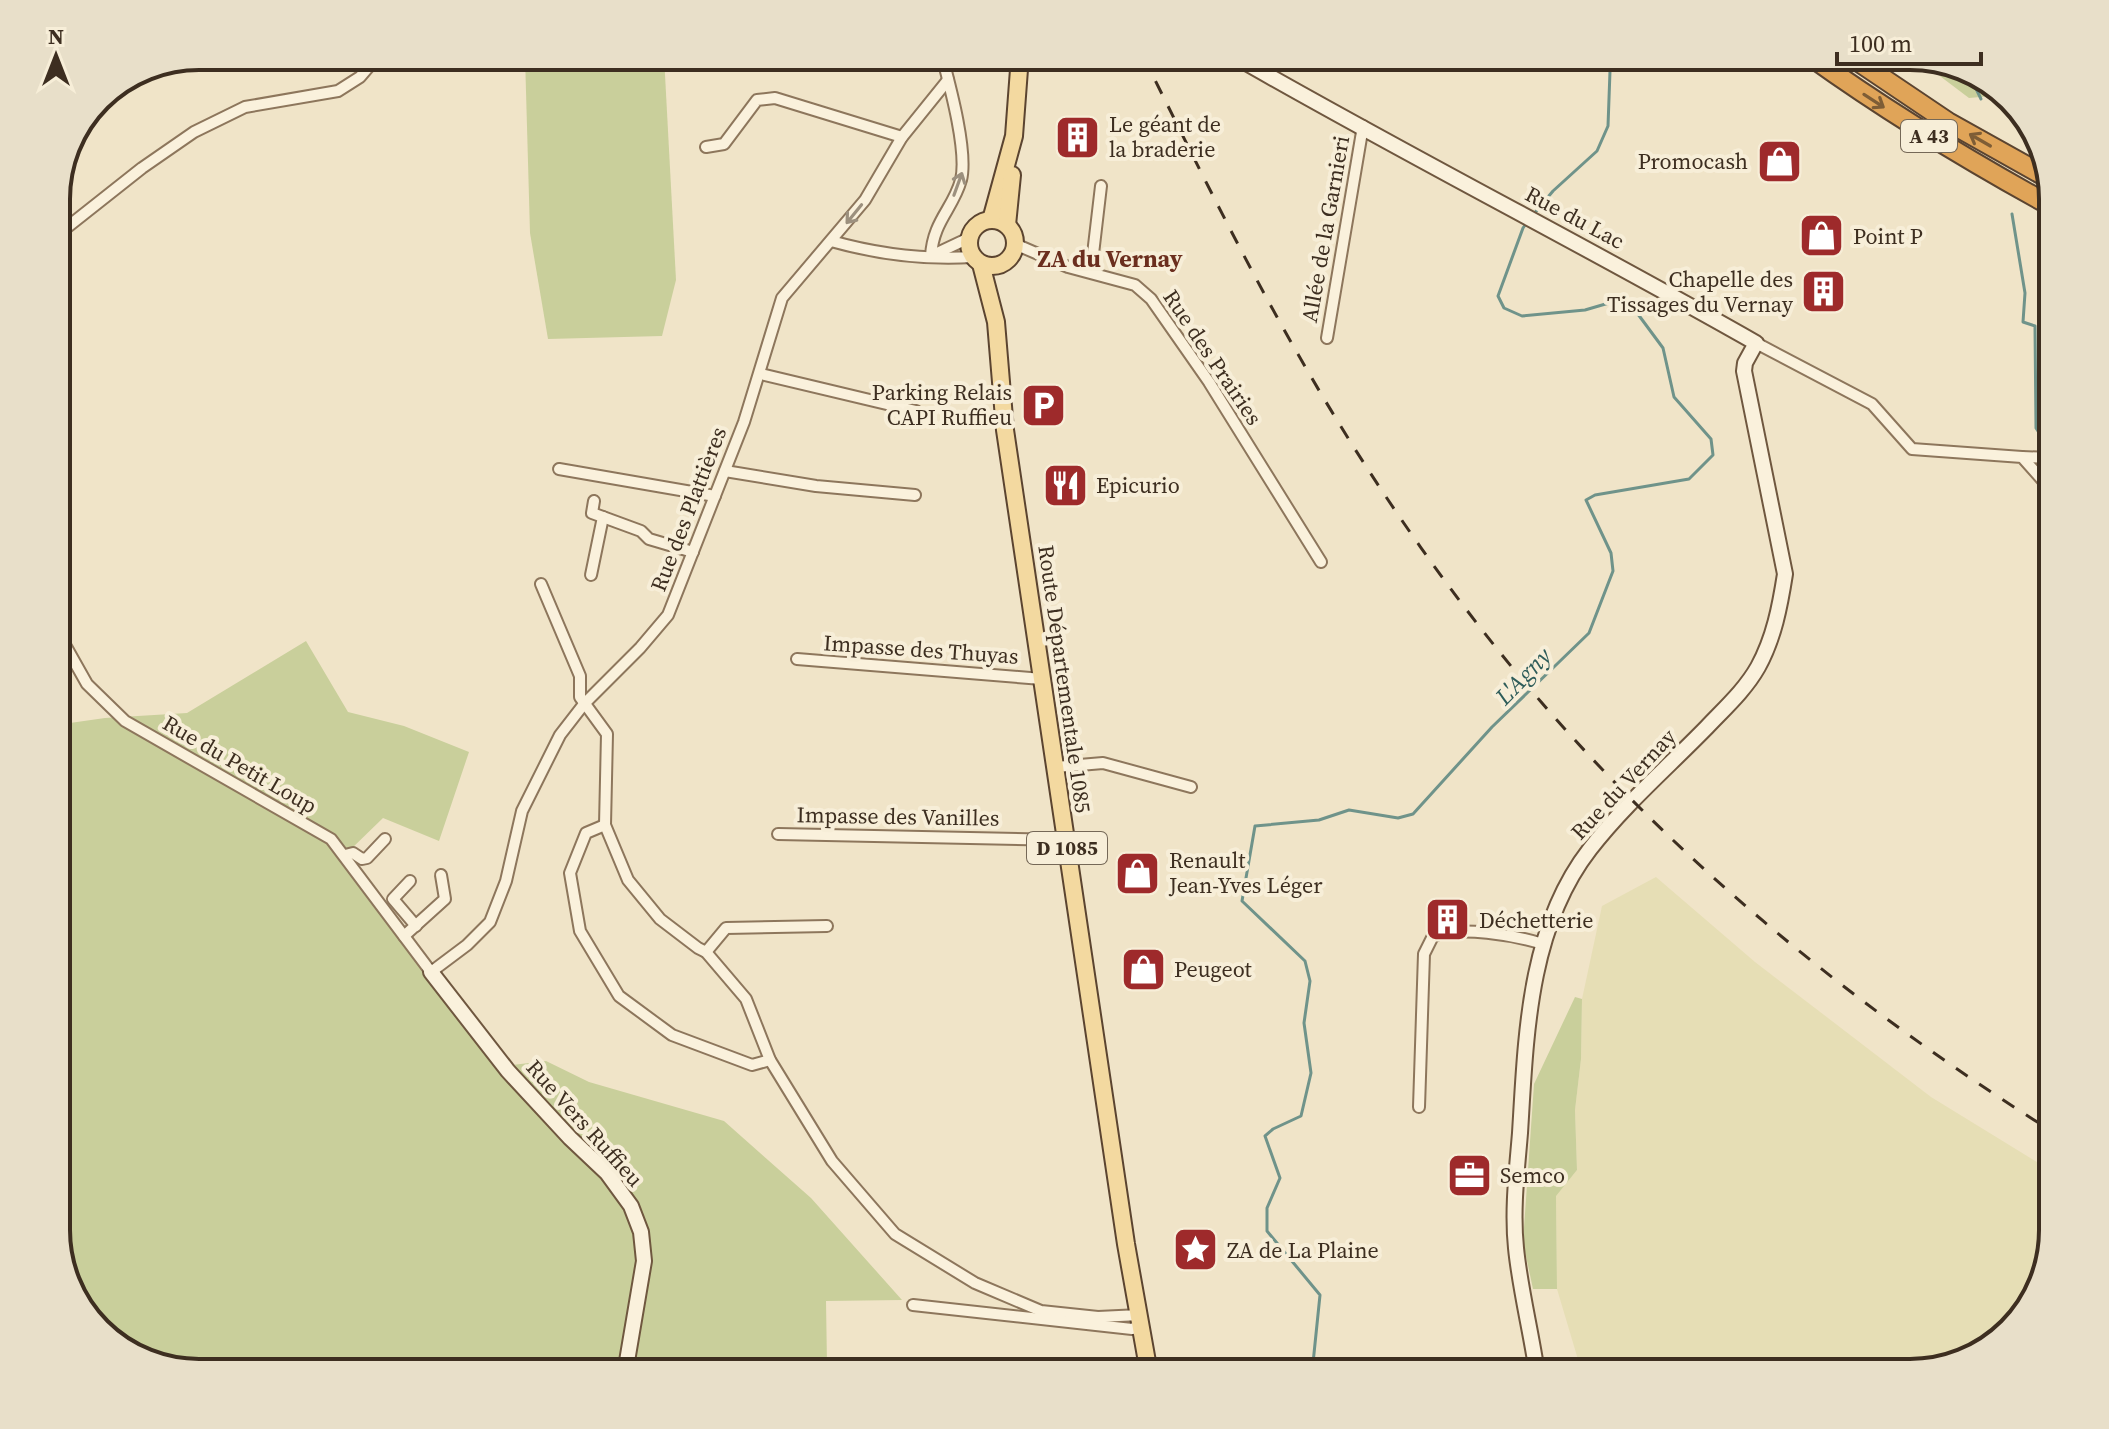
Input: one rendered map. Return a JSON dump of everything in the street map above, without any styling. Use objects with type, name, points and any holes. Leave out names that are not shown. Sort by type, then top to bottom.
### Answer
[{"type":"highway","name":"A 43","points":[[1829,70],[1936,141],[2039,199]]},
{"type":"highway","name":"A 43","points":[[1871,70],[1948,122],[2036,171]]},
{"type":"main road","points":[[999,222],[1014,136],[1019,70]]},
{"type":"main road","points":[[982,222],[999,222],[1012,231],[1015,244],[1008,260],[990,266],[977,260],[969,247],[969,238],[982,222]]},
{"type":"main road","name":"D 1085","points":[[977,260],[996,322]]},
{"type":"main road","name":"D 1085","points":[[996,322],[1000,265]]},
{"type":"main road","name":"Route Départementale 1085","points":[[996,322],[1005,430],[1128,1258],[1147,1359]]},
{"type":"street","points":[[70,225],[194,132],[245,107],[338,91],[366,70]]},
{"type":"street","points":[[931,256],[934,231],[961,183],[963,168],[946,70]]},
{"type":"street","name":"Rue du Lac","points":[[1258,70],[1872,404],[1912,449],[2039,458]]},
{"type":"street","points":[[1265,74],[1267,70]]},
{"type":"street","name":"Rue des Plattières","points":[[431,972],[467,945],[490,922],[502,892],[520,819],[531,789],[560,735],[584,704],[668,615],[761,374],[782,298],[865,200],[902,137],[948,80]]},
{"type":"street","points":[[706,147],[724,144],[757,100],[775,98],[902,137]]},
{"type":"street","name":"Allée de la Garnieri","points":[[1327,338],[1363,126]]},
{"type":"street","points":[[1091,271],[1101,186]]},
{"type":"street","points":[[931,256],[969,238]]},
{"type":"street","points":[[831,241],[870,252],[977,260]]},
{"type":"street","name":"Rue des Prairies","points":[[1015,244],[1068,267],[1135,285],[1158,308],[1209,382],[1321,562]]},
{"type":"street","name":"Rue du Vernay","points":[[1535,1359],[1516,1246],[1516,1190],[1530,1009],[1543,944],[1577,866],[1739,694],[1758,667],[1770,640],[1780,607],[1785,574],[1744,378],[1745,363],[1756,343]]},
{"type":"street","points":[[761,374],[916,411]]},
{"type":"street","points":[[2022,457],[2039,476]]},
{"type":"street","points":[[559,469],[715,496]]},
{"type":"street","points":[[725,471],[816,486],[915,495]]},
{"type":"street","points":[[594,501],[592,513],[641,531],[649,539],[693,552]]},
{"type":"street","points":[[591,575],[603,517]]},
{"type":"street","points":[[541,584],[580,676],[580,697],[607,734],[605,825],[628,880],[660,919],[706,952],[746,999],[770,1060],[832,1161],[895,1234],[975,1283],[1041,1311],[1141,1320]]},
{"type":"street","name":"Rue du Petit Loup","points":[[70,654],[87,684],[125,721],[331,839],[431,972]]},
{"type":"street","name":"Impasse des Thuyas","points":[[797,659],[1042,679]]},
{"type":"street","points":[[1056,767],[1103,763],[1191,787]]},
{"type":"street","points":[[605,825],[586,833],[570,873],[580,931],[619,996],[672,1035],[752,1065],[770,1060]]},
{"type":"street","name":"Impasse des Vanilles","points":[[778,834],[1066,840]]},
{"type":"street","points":[[345,855],[353,853],[362,859],[367,858],[385,839]]},
{"type":"street","points":[[404,936],[445,899],[441,875]]},
{"type":"street","points":[[410,881],[393,899],[416,926]]},
{"type":"street","points":[[706,952],[726,928],[827,926]]},
{"type":"street","points":[[1419,1107],[1424,954],[1433,936],[1446,932],[1491,935],[1543,944]]},
{"type":"street","name":"Rue Vers Ruffieu","points":[[431,972],[508,1071],[607,1173],[631,1206],[641,1232],[644,1261],[627,1359]]},
{"type":"street","points":[[913,1305],[1132,1329],[1141,1320]]},
{"type":"shaded area","points":[[1656,877],[1755,962],[1931,1097],[2039,1163],[2039,1230],[2035,1263],[2017,1302],[2001,1321],[1975,1342],[1927,1358],[1578,1359],[1557,1289],[1556,1195],[1577,1170],[1575,1110],[1581,1059],[1582,999],[1602,906]]},
{"type":"green space","points":[[525,70],[665,70],[676,280],[662,336],[548,339],[530,233]]},
{"type":"green space","points":[[1935,73],[1967,83],[1987,96],[1969,98]]},
{"type":"green space","points":[[306,641],[348,712],[404,726],[469,752],[439,841],[383,818],[348,852],[342,852],[503,1066],[546,1061],[589,1082],[724,1121],[811,1198],[902,1300],[826,1301],[827,1359],[199,1359],[166,1355],[150,1349],[114,1327],[87,1295],[74,1263],[70,1239],[70,723],[187,713]]},
{"type":"green space","points":[[1575,997],[1582,999],[1581,1059],[1575,1110],[1577,1170],[1556,1196],[1557,1289],[1533,1289],[1523,1242],[1534,1084]]},
{"type":"waterway","name":"L'Agny","points":[[1533,215],[1553,191],[1597,151],[1608,126],[1610,70]]},
{"type":"waterway","points":[[1976,88],[1981,99]]},
{"type":"waterway","points":[[2012,214],[2025,293],[2023,322],[2035,326],[2036,428],[2039,433]]},
{"type":"waterway","name":"L'Agny","points":[[1313,1359],[1320,1295],[1267,1231],[1267,1208],[1280,1178],[1265,1136],[1301,1116],[1311,1073],[1304,1023],[1310,981],[1305,961],[1242,901],[1255,826],[1319,820],[1349,810],[1398,818],[1413,814],[1492,727],[1589,633],[1613,571],[1611,553],[1586,500],[1595,495],[1689,479],[1713,455],[1711,439],[1674,397],[1663,348],[1626,298],[1585,310],[1522,316],[1504,308],[1498,296],[1528,221]]},
{"type":"railway","points":[[1150,70],[1245,257],[1336,418],[1390,503],[1448,585],[1542,703],[1657,825],[1782,937],[1914,1039],[2039,1123]]},
{"type":"place","name":"Le géant de la braderie","points":[[1078,137]]},
{"type":"place","name":"Promocash","points":[[1779,161]]},
{"type":"place","name":"Point P","points":[[1822,236]]},
{"type":"place","name":"Chapelle des Tissages du Vernay","points":[[1824,292]]},
{"type":"place","name":"Parking Relais CAPI Ruffieu","points":[[1043,405]]},
{"type":"place","name":"Epicurio","points":[[1065,485]]},
{"type":"place","name":"Renault Jean-Yves Léger","points":[[1138,873]]},
{"type":"place","name":"Déchetterie","points":[[1448,920]]},
{"type":"place","name":"Peugeot","points":[[1143,969]]},
{"type":"place","name":"Semco","points":[[1469,1175]]},
{"type":"place","name":"ZA de La Plaine","points":[[1196,1250]]},
{"type":"district","name":"ZA du Vernay","points":[[1110,258]]}]
